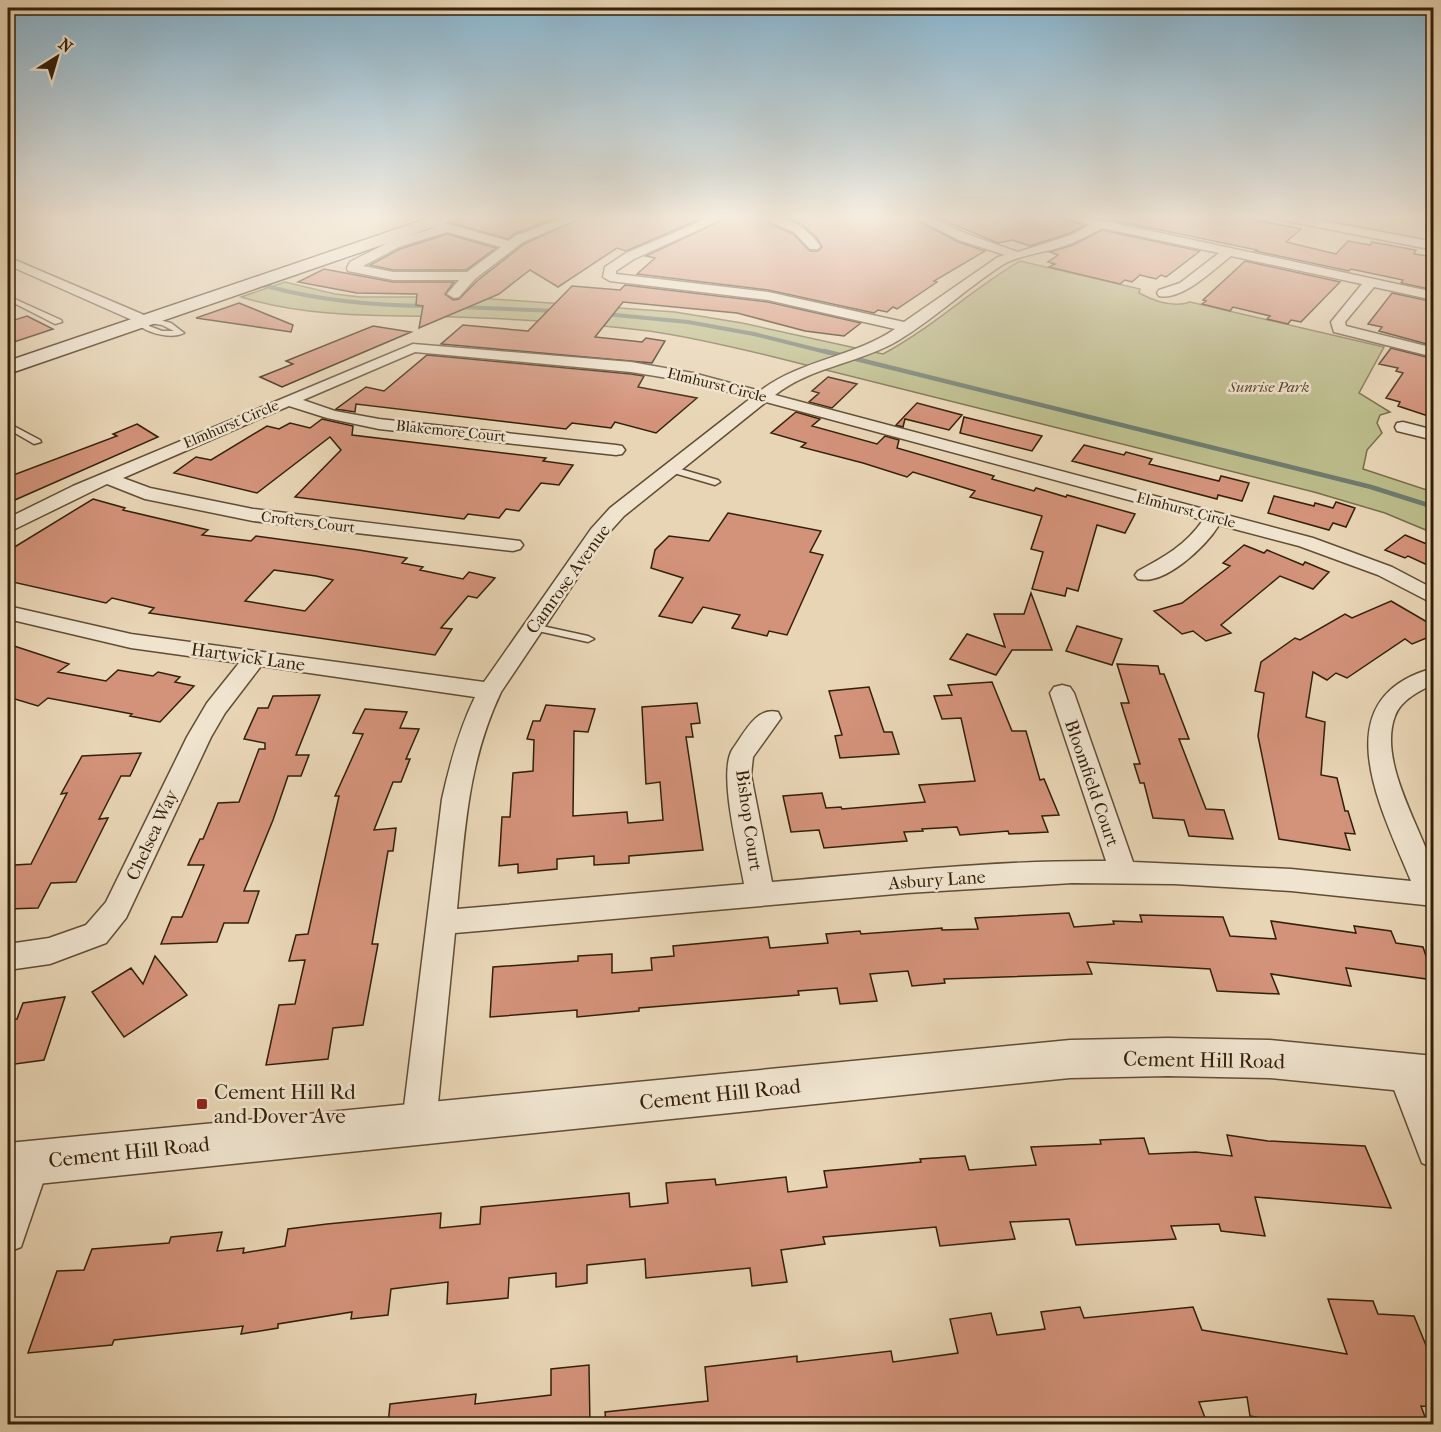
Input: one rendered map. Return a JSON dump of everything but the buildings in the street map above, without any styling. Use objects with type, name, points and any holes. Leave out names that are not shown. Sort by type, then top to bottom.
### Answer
[{"type":"main road","points":[[8,357],[139,317],[239,283]]},
{"type":"main road","points":[[8,368],[139,317]]},
{"type":"street","points":[[59,283],[139,317]]},
{"type":"street","points":[[454,294],[464,283]]},
{"type":"street","points":[[661,283],[749,293],[907,327]]},
{"type":"street","name":"Camrose Avenue","points":[[419,1123],[455,800],[463,759],[490,691],[598,533],[617,512],[779,384],[817,366],[861,352],[888,340],[968,283]]},
{"type":"street","points":[[1164,293],[1189,283]]},
{"type":"street","points":[[1434,296],[1370,283],[1338,322],[1339,329],[1434,353]]},
{"type":"street","name":"Elmhurst Circle","points":[[8,525],[50,503],[107,478],[413,348],[631,367],[693,378],[1345,555],[1385,571],[1434,598]]},
{"type":"street","name":"Blakemore Court","points":[[288,400],[341,418],[379,424],[616,450]]},
{"type":"street","points":[[1403,428],[1434,435]]},
{"type":"street","name":"Crofters Court","points":[[107,478],[145,493],[253,515],[513,545]]},
{"type":"street","points":[[1145,575],[1182,556],[1197,544],[1214,518]]},
{"type":"street","name":"Hartwick Lane","points":[[8,612],[131,640],[490,691]]},
{"type":"street","name":"Chelsea Way","points":[[8,957],[50,951],[96,934],[116,910],[199,737],[215,708],[255,658]]},
{"type":"street","points":[[1432,895],[1383,771],[1377,741],[1382,717],[1395,698],[1415,682],[1434,675]]},
{"type":"street","name":"Bloomfield Court","points":[[1062,693],[1123,873]]},
{"type":"street","name":"Bishop Court","points":[[760,895],[738,775],[741,756],[769,718]]},
{"type":"street","name":"Asbury Lane","points":[[441,922],[1000,876],[1123,873],[1290,880],[1432,895]]},
{"type":"street","name":"Cement Hill Road","points":[[20,1163],[1070,1059],[1168,1057],[1269,1059],[1418,1073]]},
{"type":"street","points":[[1418,1073],[1434,1151]]},
{"type":"street","points":[[8,1234],[20,1163]]},
{"type":"lane","points":[[8,298],[58,322]]},
{"type":"lane","points":[[8,426],[37,442]]},
{"type":"lane","points":[[670,469],[715,482]]},
{"type":"lane","points":[[533,627],[588,639]]},
{"type":"green space","name":"Sunrise Park","points":[[288,283],[335,294],[360,297],[466,297],[675,312],[742,323],[883,354],[901,344],[985,284],[1114,283],[1140,289],[1139,293],[1164,303],[1190,302],[1384,347],[1359,393],[1390,412],[1380,415],[1377,423],[1382,433],[1367,450],[1363,469],[1433,492],[1433,533],[1385,513],[1314,492],[696,339],[649,331],[565,323],[330,313],[271,305],[241,297]]},
{"type":"waterway","points":[[266,286],[348,302],[432,306]]},
{"type":"waterway","points":[[461,307],[555,311]]},
{"type":"waterway","points":[[605,314],[688,322],[754,334],[830,353]]},
{"type":"waterway","points":[[824,351],[1371,487],[1434,507]]},
{"type":"place","name":"Cement Hill Rd and Dover Ave","points":[[202,1104]]}]
